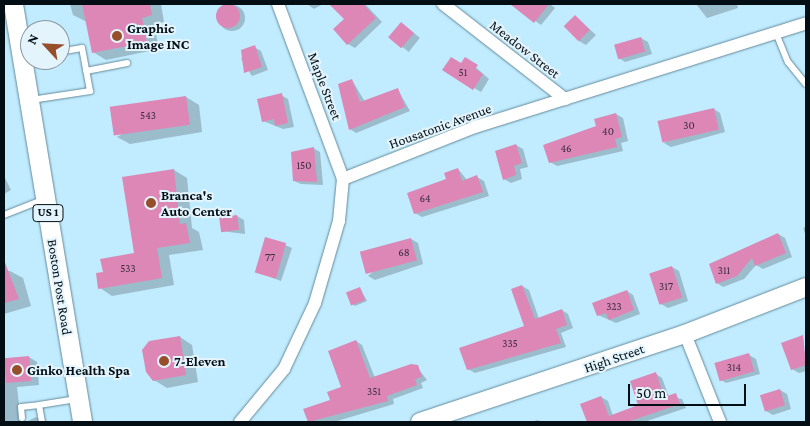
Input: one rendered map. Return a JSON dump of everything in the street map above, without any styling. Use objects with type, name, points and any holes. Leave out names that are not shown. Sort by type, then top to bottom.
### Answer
[{"type":"main road","name":"Boston Post Road","points":[[13,4],[20,34]]},
{"type":"main road","name":"Boston Post Road","points":[[27,70],[30,100],[82,422]]},
{"type":"main road","name":"High Street","points":[[420,422],[685,334],[806,287]]},
{"type":"street","name":"Maple Street","points":[[278,4],[344,179]]},
{"type":"street","name":"Meadow Street","points":[[443,4],[565,99]]},
{"type":"street","name":"Housatonic Avenue","points":[[344,179],[476,127],[806,23]]},
{"type":"street","points":[[240,422],[284,369],[315,303],[339,221],[344,179]]},
{"type":"street","points":[[685,334],[720,422]]},
{"type":"lane","points":[[776,33],[788,62],[806,84]]},
{"type":"lane","points":[[30,100],[90,91],[82,48],[70,50]]},
{"type":"lane","points":[[86,71],[127,63]]},
{"type":"lane","points":[[4,215],[46,198]]},
{"type":"lane","points":[[22,418],[21,407],[78,399]]},
{"type":"lane","points":[[38,405],[42,422]]},
{"type":"building","points":[[82,4],[150,4],[152,15],[142,18],[147,42],[92,53]]},
{"type":"building","points":[[228,4],[236,8],[240,16],[236,24],[228,28],[220,24],[216,16],[220,8]]},
{"type":"building","points":[[329,4],[363,4],[376,18],[347,45],[333,29],[344,19]]},
{"type":"building","points":[[510,4],[549,4],[534,23]]},
{"type":"building","points":[[575,15],[590,30],[579,41],[564,26]]},
{"type":"building","points":[[401,22],[414,33],[401,48],[388,37]]},
{"type":"building","points":[[641,37],[645,51],[618,59],[614,45]]},
{"type":"building","points":[[255,45],[262,67],[244,73],[241,50]]},
{"type":"building","points":[[451,57],[461,63],[465,57],[478,65],[475,69],[483,74],[473,90],[442,70]]},
{"type":"building","points":[[352,79],[360,102],[398,88],[405,107],[349,130],[338,84]]},
{"type":"building","points":[[282,93],[288,123],[275,126],[274,119],[262,122],[257,99]]},
{"type":"building","points":[[186,96],[190,125],[114,135],[110,107]]},
{"type":"building","points":[[714,108],[719,129],[662,142],[657,121]]},
{"type":"building","points":[[616,113],[622,137],[615,139],[617,147],[549,163],[543,145],[596,126],[594,119]]},
{"type":"building","points":[[516,144],[522,163],[514,166],[516,175],[503,180],[495,151]]},
{"type":"building","points":[[314,147],[317,182],[293,181],[291,152]]},
{"type":"building","points":[[458,168],[462,181],[477,175],[483,192],[414,214],[407,193],[446,179],[444,173]]},
{"type":"building","name":"Branca's Auto Center","points":[[174,169],[180,224],[186,223],[190,243],[157,248],[162,278],[98,289],[96,273],[103,272],[100,259],[134,253],[122,177]]},
{"type":"building","points":[[237,215],[239,230],[221,232],[219,218]]},
{"type":"building","points":[[778,233],[786,253],[755,266],[752,258],[737,276],[716,284],[709,264]]},
{"type":"building","points":[[265,237],[286,243],[276,279],[255,273]]},
{"type":"building","points":[[411,238],[417,260],[366,274],[360,252]]},
{"type":"building","points":[[4,260],[19,299],[4,303]]},
{"type":"building","points":[[672,266],[682,297],[659,305],[649,273]]},
{"type":"building","points":[[522,285],[535,319],[562,309],[567,325],[556,329],[561,343],[467,370],[459,348],[524,326],[511,289]]},
{"type":"building","points":[[360,287],[365,300],[351,305],[346,292]]},
{"type":"building","points":[[627,290],[634,310],[609,320],[606,313],[597,316],[592,303]]},
{"type":"building","points":[[803,335],[806,365],[791,370],[781,343]]},
{"type":"building","name":"7-Eleven","points":[[180,336],[186,375],[153,381],[146,372],[142,350],[149,341]]},
{"type":"building","points":[[356,340],[370,378],[411,364],[418,365],[422,377],[415,379],[417,385],[387,396],[388,401],[308,422],[303,409],[330,400],[327,392],[341,387],[328,351]]},
{"type":"building","points":[[749,353],[754,371],[720,381],[714,363]]},
{"type":"building","name":"Ginko Health Spa","points":[[29,356],[31,381],[6,383],[4,358]]},
{"type":"building","points":[[656,372],[664,397],[676,393],[680,404],[627,422],[587,422],[580,404],[601,396],[609,416],[638,405],[630,381]]},
{"type":"building","points":[[780,389],[785,405],[765,411],[760,395]]},
{"type":"place","name":"Graphic Image INC","points":[[117,36]]},
{"type":"place","name":"Branca's Auto Center","points":[[151,203]]},
{"type":"place","name":"7-Eleven","points":[[164,361]]},
{"type":"place","name":"Ginko Health Spa","points":[[17,370]]}]
